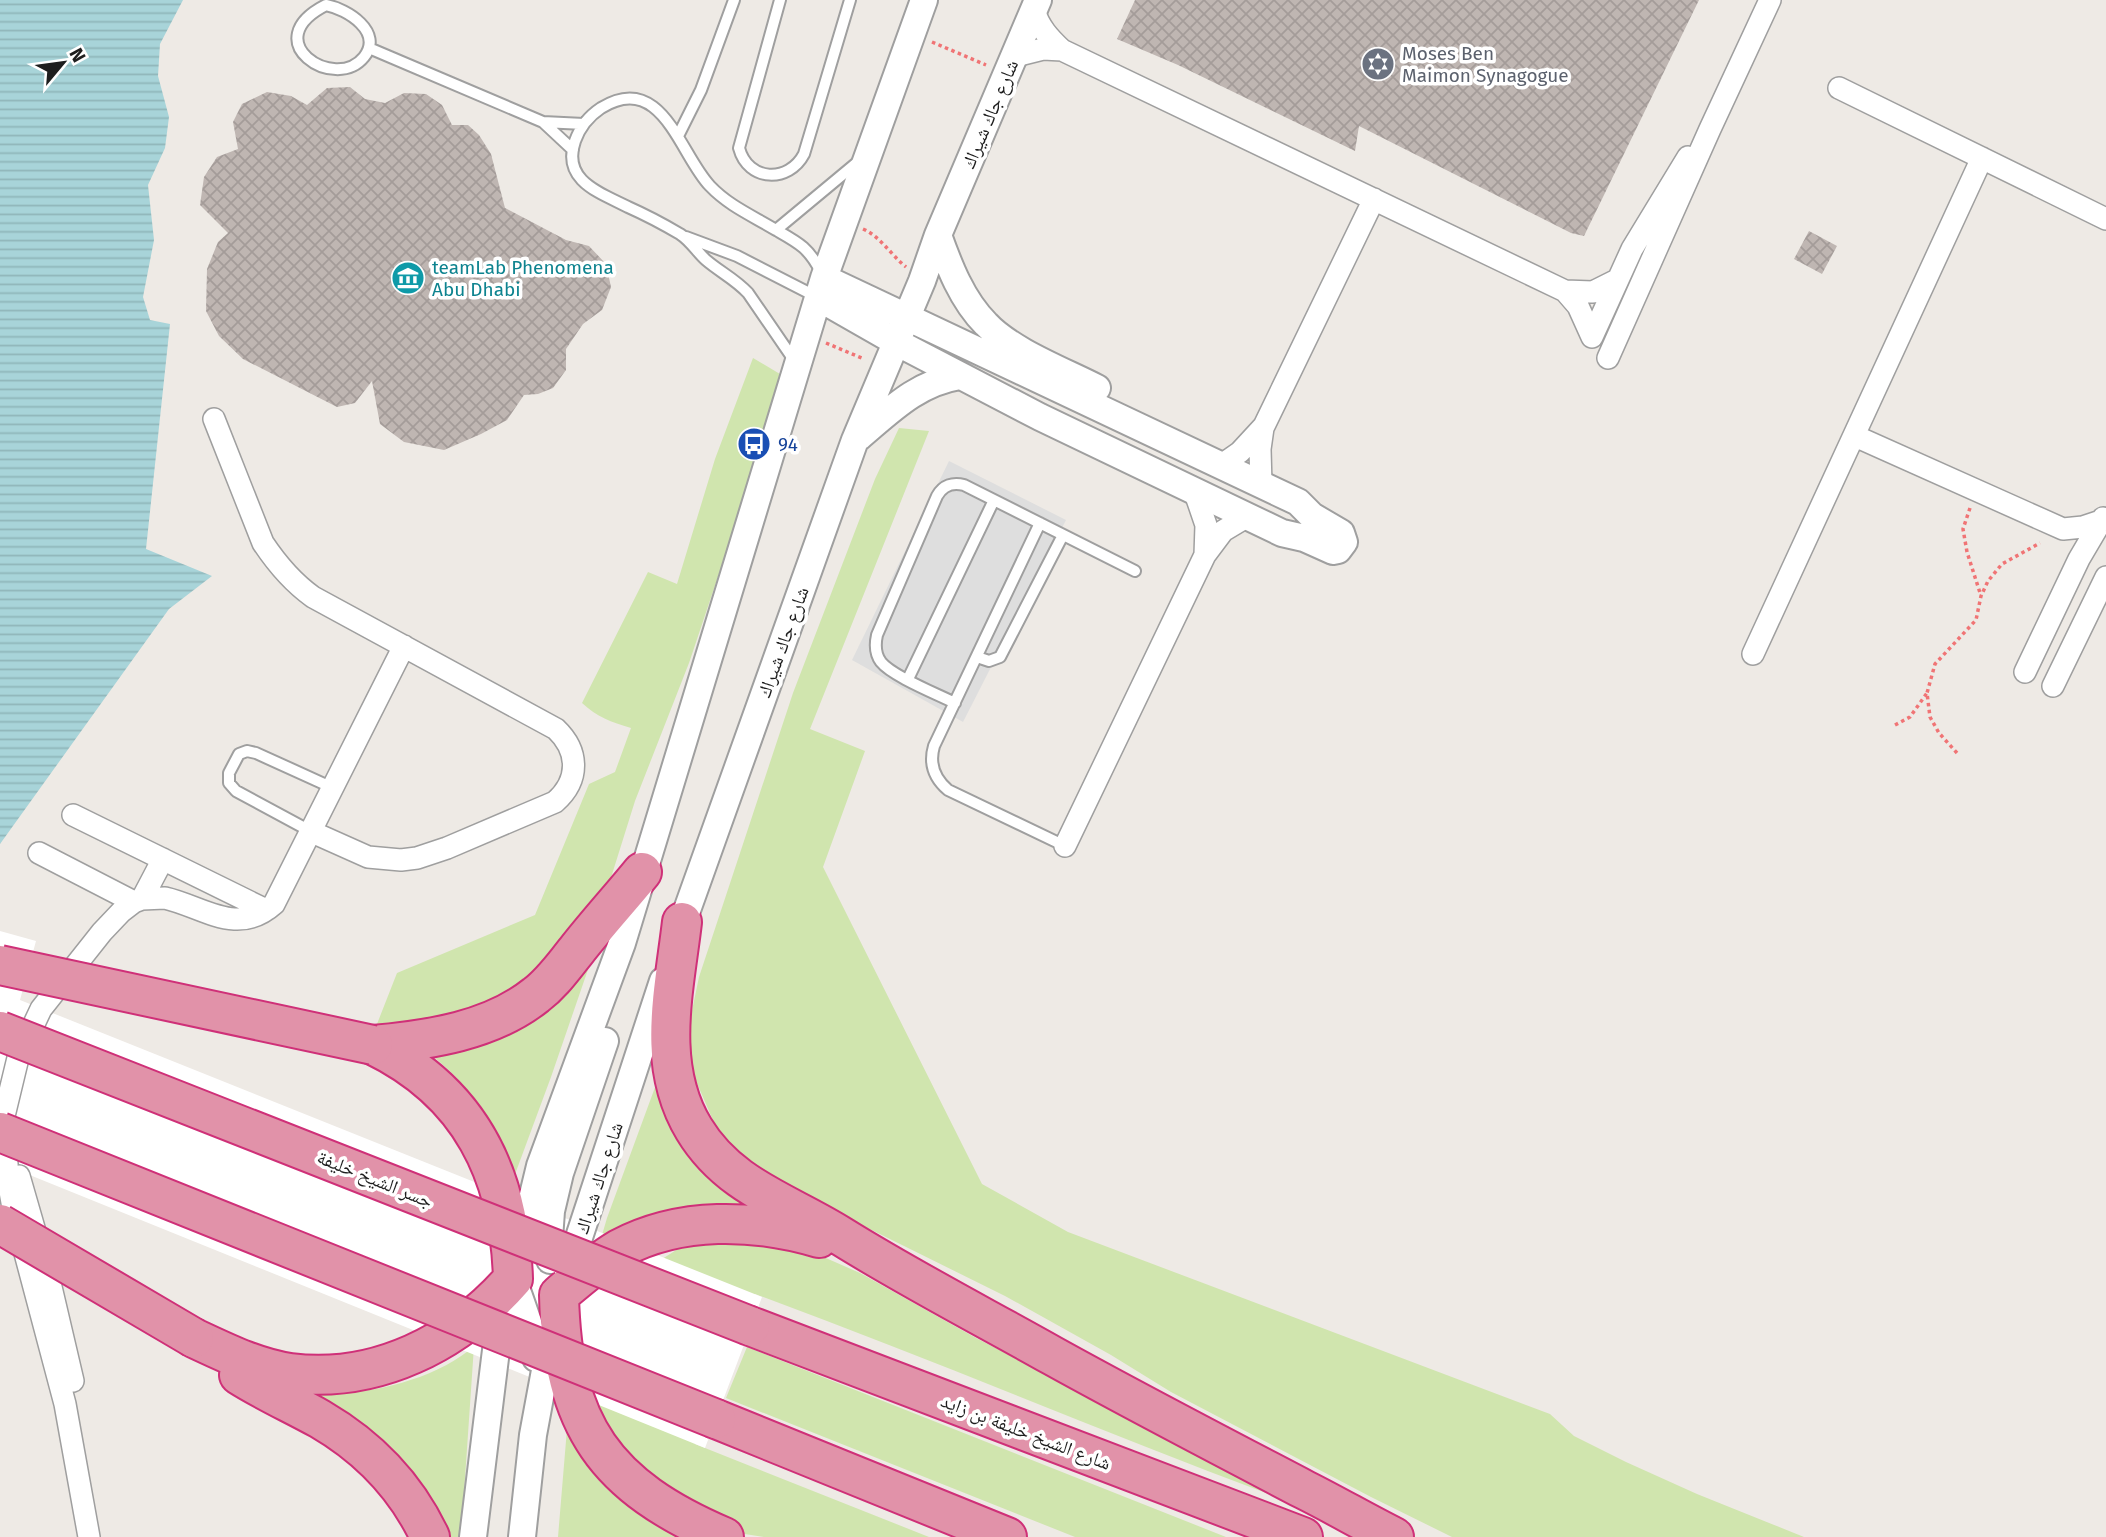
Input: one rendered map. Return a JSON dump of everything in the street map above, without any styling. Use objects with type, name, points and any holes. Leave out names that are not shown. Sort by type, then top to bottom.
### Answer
[{"type":"highway","points":[[0,965],[373,1045],[402,1043],[460,1031],[520,1006],[551,982],[642,872]]},
{"type":"highway","points":[[682,922],[669,1042],[676,1086],[692,1126],[717,1160],[750,1186],[864,1251],[1153,1410],[1394,1537]]},
{"type":"highway","name":"جسر الشيخ خليفة","points":[[0,1031],[750,1326]]},
{"type":"highway","points":[[276,1381],[367,1369],[416,1354],[469,1322],[513,1279],[505,1207],[494,1172],[479,1139],[442,1091],[410,1065],[373,1045]]},
{"type":"highway","points":[[2,1124],[1007,1537]]},
{"type":"highway","points":[[724,1537],[680,1517],[644,1494],[625,1477],[592,1437],[566,1372],[559,1296],[587,1271],[618,1250],[665,1230],[690,1226],[714,1223],[773,1227],[864,1251]]},
{"type":"highway","points":[[0,1224],[194,1338],[226,1366],[276,1381],[369,1454],[397,1483],[430,1537]]},
{"type":"highway","name":"شارع الشيخ خليفة بن زايد","points":[[750,1326],[1303,1537]]},
{"type":"street","points":[[473,1537],[496,1350],[540,1166],[622,943],[822,288],[924,0]]},
{"type":"street","points":[[1608,358],[1770,0]]},
{"type":"street","points":[[1036,5],[1044,32],[1062,50],[1564,291],[1578,306],[1592,337],[1632,249],[1684,161],[1710,129]]},
{"type":"street","name":"شارع جاك شيراك","points":[[522,1537],[527,1473],[559,1296],[586,1222],[682,922],[855,440],[922,281],[938,235],[1036,5]]},
{"type":"street","points":[[1011,65],[1033,51],[1062,50]]},
{"type":"street","points":[[1839,88],[2106,219]]},
{"type":"street","points":[[1753,654],[1982,158]]},
{"type":"street","points":[[1261,485],[1260,449],[1264,426],[1374,199]]},
{"type":"street","points":[[938,235],[962,292],[986,325],[1008,342],[1114,397],[1132,411],[1144,430]]},
{"type":"street","points":[[1564,291],[1593,292],[1602,290],[1617,280]]},
{"type":"street","points":[[822,288],[907,317],[1298,502],[1312,516],[1341,533],[1344,542],[1338,550],[1328,550],[1304,538],[1282,533],[1040,417],[896,342],[822,288]]},
{"type":"street","points":[[855,440],[911,393],[934,382],[960,376]]},
{"type":"street","points":[[214,419],[255,526],[285,573],[313,597],[556,729],[570,745],[573,755],[575,766],[569,786],[555,802],[447,848],[416,858],[368,857],[312,832]]},
{"type":"street","points":[[1220,466],[1240,452],[1264,426]]},
{"type":"street","points":[[1855,436],[2063,528],[2083,527],[2104,517]]},
{"type":"street","points":[[1194,490],[1206,525],[1205,555]]},
{"type":"street","points":[[1065,846],[1205,555],[1223,531],[1248,516]]},
{"type":"street","points":[[2025,672],[2079,559],[2104,517]]},
{"type":"street","points":[[2063,528],[2074,542],[2079,559]]},
{"type":"street","points":[[2053,686],[2105,579]]},
{"type":"street","points":[[39,853],[138,901],[165,898],[234,920],[257,916],[279,895],[404,646]]},
{"type":"street","points":[[73,815],[266,910]]},
{"type":"street","points":[[89,1537],[65,1404],[13,1208],[2,1124],[18,1058],[41,1009],[102,932],[138,901],[163,859]]},
{"type":"street","points":[[496,1350],[559,1296],[548,1254],[551,1211],[560,1173],[627,976],[628,964],[622,943]]},
{"type":"street","points":[[2,1124],[51,1287],[84,1428],[103,1537]]},
{"type":"street","points":[[513,1279],[586,1222]]},
{"type":"street","points":[[513,1279],[528,1322],[542,1385]]},
{"type":"lane","points":[[678,136],[701,90],[734,0]]},
{"type":"lane","points":[[780,0],[739,148],[744,162],[757,173],[790,171],[804,154],[850,0]]},
{"type":"lane","points":[[326,5],[352,14],[365,29],[370,40],[369,48],[356,64],[330,69],[305,57],[298,43],[303,22],[326,5]]},
{"type":"lane","points":[[369,48],[543,122],[573,150]]},
{"type":"lane","points":[[634,99],[646,101],[659,111],[707,183],[724,200],[803,245],[812,254],[822,288],[683,236],[642,213],[603,197],[588,186],[574,166],[573,150],[584,124],[595,111],[608,103],[634,99]]},
{"type":"lane","points":[[543,122],[584,124]]},
{"type":"lane","points":[[776,230],[869,152]]},
{"type":"lane","points":[[683,236],[706,260],[748,293],[799,366]]},
{"type":"lane","points":[[955,703],[883,663],[878,657],[876,642],[937,496],[948,485],[959,484],[994,500],[1135,571]]},
{"type":"lane","points":[[908,679],[994,500]]},
{"type":"lane","points":[[1040,523],[932,754],[933,770],[947,790],[1065,846]]},
{"type":"lane","points":[[976,657],[989,661],[1000,657],[1063,535]]},
{"type":"lane","points":[[312,832],[236,792],[229,783],[233,765],[239,754],[256,752],[334,788]]},
{"type":"path","points":[[912,33],[1011,65]]},
{"type":"path","points":[[845,221],[877,236],[891,255],[922,281]]},
{"type":"path","points":[[808,335],[866,360]]},
{"type":"path","points":[[1970,508],[1963,529],[1967,552],[1981,596]]},
{"type":"path","points":[[1895,724],[1910,717],[1927,693],[1935,664],[1976,620],[1981,596],[1988,581],[2002,564],[2040,543]]},
{"type":"path","points":[[1927,693],[1930,717],[1956,753]]},
{"type":"green space","points":[[753,358],[785,377],[689,663],[635,801],[604,900],[536,992],[409,1026],[377,1024],[397,973],[535,915],[589,784],[615,772],[631,728],[605,719],[582,703],[648,572],[677,584],[715,459]]},
{"type":"green space","points":[[899,428],[929,431],[810,729],[865,751],[823,867],[982,1184],[1068,1232],[1550,1414],[1574,1436],[1626,1462],[1804,1537],[1452,1537],[1171,1392],[1005,1296],[795,1192],[735,1153],[715,1125],[690,1067],[689,1025],[699,977],[793,693],[875,479]]},
{"type":"green space","points":[[593,955],[514,1177],[497,1137],[477,1103],[452,1073],[418,1045]]},
{"type":"green space","points":[[661,1071],[675,1078],[778,1213],[597,1252],[607,1218]]},
{"type":"green space","points":[[733,1242],[779,1245],[819,1255],[860,1273],[976,1338],[1315,1511],[755,1294],[695,1444],[929,1537],[764,1537],[738,1533],[671,1500],[593,1423],[590,1325],[626,1282],[681,1247]]},
{"type":"green space","points":[[474,1346],[461,1537],[448,1537],[268,1375],[319,1391],[363,1391],[424,1375],[443,1367]]},
{"type":"green space","points":[[747,1347],[1226,1537],[1075,1537],[726,1398]]},
{"type":"green space","points":[[567,1429],[682,1537],[558,1537]]},
{"type":"shaded area","points":[[949,461],[1066,520],[963,722],[852,660]]},
{"type":"water","points":[[0,0],[183,0],[160,44],[158,76],[169,117],[165,148],[148,185],[154,240],[143,297],[150,320],[170,324],[146,549],[212,576],[169,609],[0,844]]},
{"type":"pier","points":[[0,931],[36,941],[20,1000],[762,1297],[705,1448],[0,1163]]},
{"type":"building","points":[[1135,0],[1699,0],[1584,236],[1571,233],[1359,126],[1355,151],[1178,65],[1117,39]]},
{"type":"building","name":"teamLab Phenomena Abu Dhabi","points":[[350,87],[365,99],[385,103],[404,93],[426,94],[442,105],[452,125],[468,125],[479,135],[491,154],[505,208],[566,240],[589,246],[606,264],[611,287],[602,310],[583,324],[566,349],[566,370],[553,388],[538,394],[524,395],[507,420],[444,450],[404,442],[380,424],[372,381],[355,403],[337,407],[243,359],[219,336],[206,311],[207,269],[218,242],[228,233],[200,205],[204,177],[217,157],[238,149],[233,122],[242,104],[267,92],[291,96],[307,105],[327,88]]},
{"type":"building","points":[[1809,231],[1837,246],[1822,274],[1794,259]]},
{"type":"place","name":"Moses Ben Maimon Synagogue","points":[[1378,64]]},
{"type":"place","name":"teamLab Phenomena Abu Dhabi","points":[[408,278]]},
{"type":"place","name":"94","points":[[754,444]]}]
